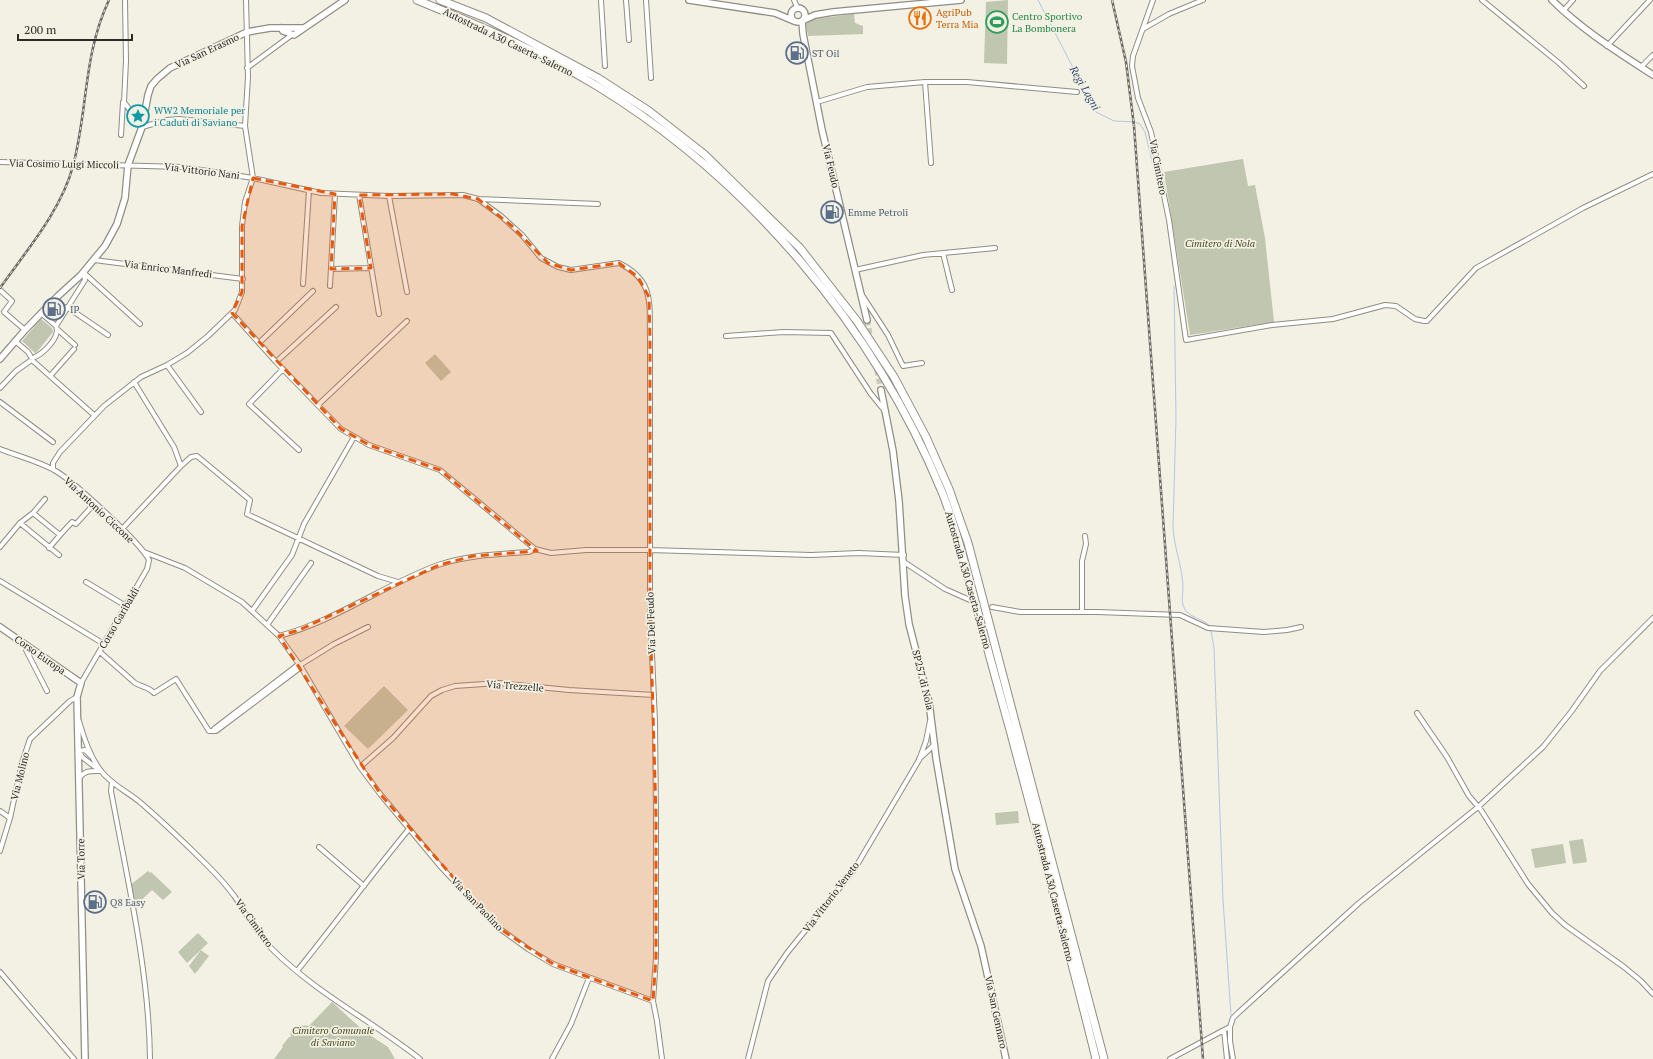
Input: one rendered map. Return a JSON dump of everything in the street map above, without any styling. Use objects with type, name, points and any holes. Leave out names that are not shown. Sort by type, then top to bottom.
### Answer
[{"type":"highway","name":"Autostrada A30 Caserta-Salerno","points":[[417,0],[483,28],[536,53],[596,86],[643,117],[700,160],[749,206],[794,254],[851,326],[873,360],[902,409],[919,442],[942,493],[960,545],[1040,841],[1096,1059]]},
{"type":"highway","name":"Autostrada A30 Caserta-Salerno","points":[[440,0],[486,18],[598,78],[649,111],[704,154],[800,248],[857,321],[884,361],[926,437],[949,489],[968,543],[1104,1059]]},
{"type":"main road","points":[[294,35],[345,0]]},
{"type":"main road","points":[[689,0],[775,13],[799,21],[815,15],[833,12],[961,0]]},
{"type":"main road","points":[[1552,0],[1563,11],[1607,46],[1653,75]]},
{"type":"main road","points":[[775,13],[798,10],[833,12]]},
{"type":"main road","points":[[798,10],[805,14],[799,21]]},
{"type":"main road","points":[[798,10],[792,14],[799,21]]},
{"type":"main road","name":"Via Feudo","points":[[799,21],[867,320]]},
{"type":"main road","name":"Via San Erasmo","points":[[0,359],[25,330],[82,274],[105,246],[117,224],[124,198],[128,165],[143,126],[151,86],[157,79],[170,68],[247,32],[270,28],[282,30],[294,35]]},
{"type":"main road","name":"Via San Erasmo","points":[[282,30],[290,28],[303,28]]},
{"type":"main road","name":"SP257 di Nola","points":[[881,390],[893,451],[904,555],[905,596],[909,624],[924,680],[931,715],[936,758],[955,869],[978,935],[986,965]]},
{"type":"main road","name":"Corso Europa","points":[[0,627],[81,683]]},
{"type":"main road","name":"Via Torre","points":[[81,683],[77,697],[80,777],[85,1059]]},
{"type":"main road","name":"Via San Gennaro","points":[[986,965],[1006,1059]]},
{"type":"street","points":[[121,135],[126,61],[126,0]]},
{"type":"street","points":[[53,469],[53,463],[60,452],[94,415],[141,376],[167,365],[187,353],[234,312],[242,292],[242,226],[245,202],[253,178],[245,126],[247,68],[246,0]]},
{"type":"street","points":[[601,0],[606,66]]},
{"type":"street","points":[[626,0],[629,40]]},
{"type":"street","points":[[646,0],[650,78]]},
{"type":"street","points":[[794,0],[798,10]]},
{"type":"street","name":"Via Cimitero","points":[[1153,0],[1133,56],[1132,66],[1138,98],[1151,132],[1169,220],[1186,340],[1272,325],[1333,319],[1385,305],[1396,306],[1415,318],[1428,321],[1476,268],[1583,208],[1653,174]]},
{"type":"street","points":[[1143,29],[1169,14],[1203,0]]},
{"type":"street","points":[[1482,0],[1559,62],[1584,86]]},
{"type":"street","points":[[1563,11],[1572,0]]},
{"type":"street","points":[[1607,46],[1650,0]]},
{"type":"street","points":[[247,68],[294,35],[290,28]]},
{"type":"street","points":[[282,30],[284,42]]},
{"type":"street","points":[[1641,67],[1653,55]]},
{"type":"street","points":[[817,102],[867,87],[884,84],[925,82],[966,82],[1077,92]]},
{"type":"street","points":[[925,82],[931,162]]},
{"type":"street","points":[[124,102],[143,126],[167,120],[179,119],[245,126]]},
{"type":"street","name":"Via Cosimo Luigi Miccoli","points":[[0,162],[128,165]]},
{"type":"street","name":"Via Vittorio Nani","points":[[128,165],[182,167],[253,178],[322,193],[389,196],[453,194],[478,199],[598,204]]},
{"type":"street","points":[[303,284],[309,190]]},
{"type":"street","points":[[330,286],[335,194]]},
{"type":"street","points":[[359,195],[379,314]]},
{"type":"street","points":[[389,196],[407,292]]},
{"type":"street","name":"Via Del Feudo","points":[[478,199],[522,235],[539,256],[548,263],[558,268],[572,270],[619,263],[638,277],[645,285],[649,297],[650,338],[650,609],[654,696]]},
{"type":"street","points":[[856,270],[923,256],[995,248]]},
{"type":"street","points":[[943,254],[952,290]]},
{"type":"street","name":"Via Enrico Manfredi","points":[[94,260],[243,279]]},
{"type":"street","points":[[331,269],[371,268]]},
{"type":"street","points":[[0,388],[16,371],[40,355],[57,334],[56,327],[85,280],[84,275],[82,274]]},
{"type":"street","points":[[82,274],[140,324]]},
{"type":"street","points":[[0,290],[12,301],[4,312],[25,330]]},
{"type":"street","points":[[259,343],[313,291]]},
{"type":"street","points":[[861,293],[888,335],[903,366],[922,363]]},
{"type":"street","points":[[67,307],[108,335]]},
{"type":"street","points":[[276,362],[336,307]]},
{"type":"street","points":[[234,312],[276,362],[341,429],[382,450],[440,470],[535,549],[551,553],[586,550],[650,550],[811,555],[859,553],[904,555]]},
{"type":"street","points":[[42,313],[75,347],[51,375]]},
{"type":"street","points":[[318,405],[407,321]]},
{"type":"street","points":[[726,336],[784,332],[831,333],[871,394],[886,412]]},
{"type":"street","points":[[15,341],[28,352],[32,359],[94,415]]},
{"type":"street","points":[[167,365],[201,412]]},
{"type":"street","points":[[283,369],[249,404],[299,450]]},
{"type":"street","points":[[134,382],[174,447],[181,466]]},
{"type":"street","points":[[0,402],[53,442]]},
{"type":"street","points":[[252,611],[292,555],[304,524],[354,437]]},
{"type":"street","name":"Via Antonio Ciccone","points":[[0,449],[53,469],[95,503],[144,552]]},
{"type":"street","points":[[122,529],[181,466],[191,457],[197,456],[250,500],[247,514],[378,576],[398,582]]},
{"type":"street","points":[[0,547],[20,523],[33,513],[45,499]]},
{"type":"street","points":[[50,548],[72,522],[76,524],[95,503]]},
{"type":"street","points":[[33,513],[60,535]]},
{"type":"street","points":[[20,523],[59,555]]},
{"type":"street","points":[[1082,612],[1082,560],[1086,544],[1084,536]]},
{"type":"street","points":[[279,636],[299,630],[398,582],[439,565],[473,556],[529,552],[535,549]]},
{"type":"street","name":"Corso Garibaldi","points":[[81,683],[147,569],[149,560],[144,552]]},
{"type":"street","name":"Via San Paolino","points":[[144,552],[185,568],[242,602],[279,636],[300,665],[360,766],[381,795],[441,867],[496,926],[528,949],[553,964],[652,1001]]},
{"type":"street","points":[[904,562],[945,589],[972,601]]},
{"type":"street","points":[[267,625],[311,563]]},
{"type":"street","points":[[0,581],[104,644]]},
{"type":"street","points":[[86,582],[126,606]]},
{"type":"street","points":[[992,607],[1020,612],[1180,615],[1208,628],[1213,627],[1264,632],[1301,627]]},
{"type":"street","points":[[1233,1059],[1230,1028],[1233,1018],[1347,913],[1478,807],[1543,747],[1571,712],[1600,671],[1653,618]]},
{"type":"street","points":[[100,652],[135,683],[150,688],[154,692],[176,679],[209,731],[213,731],[300,665],[334,644],[368,627]]},
{"type":"street","points":[[26,646],[26,650],[47,691]]},
{"type":"street","name":"Via Trezzelle","points":[[360,766],[393,738],[431,696],[442,690],[455,686],[499,683],[654,696]]},
{"type":"street","points":[[654,696],[656,742],[656,979],[652,1001],[657,1021],[662,1059]]},
{"type":"street","name":"Via Molino","points":[[0,851],[10,818],[22,763],[30,739],[70,701],[77,697]]},
{"type":"street","points":[[1416,713],[1447,757],[1469,796],[1481,810],[1528,884],[1552,913],[1565,925],[1624,967],[1641,981],[1653,994]]},
{"type":"street","name":"Via Vittorio Veneto","points":[[748,1059],[768,981],[787,953],[829,903],[854,870],[919,760],[926,741],[931,715]]},
{"type":"street","name":"Via Cimitero","points":[[78,719],[94,760]]},
{"type":"street","points":[[919,760],[934,745]]},
{"type":"street","name":"Via Cimitero","points":[[101,771],[85,750],[79,751],[82,757],[101,771],[112,782],[141,803],[208,866],[235,898],[259,934],[271,948],[297,971],[348,1009],[402,1044],[420,1059]]},
{"type":"street","points":[[925,754],[931,753],[936,758]]},
{"type":"street","points":[[80,777],[83,773],[89,770],[101,771]]},
{"type":"street","points":[[112,782],[111,791],[141,960],[148,1014],[150,1059]]},
{"type":"street","points":[[0,811],[10,818]]},
{"type":"street","points":[[297,971],[386,856],[409,829]]},
{"type":"street","points":[[319,847],[364,886]]},
{"type":"street","points":[[0,972],[74,1059]]},
{"type":"street","points":[[552,1059],[571,1024],[589,978]]},
{"type":"street","points":[[1170,1059],[1230,1028]]},
{"type":"street","points":[[1224,1030],[1227,1059]]},
{"type":"highlighted area","points":[[253,178],[335,194],[331,269],[371,268],[359,195],[453,194],[478,199],[512,226],[548,263],[571,270],[619,263],[638,277],[649,297],[650,338],[650,609],[656,816],[656,957],[653,1001],[553,964],[496,926],[381,795],[279,636],[299,630],[439,565],[473,556],[537,551],[440,470],[369,445],[341,429],[232,313],[242,292],[242,226]]},
{"type":"green space","name":"Centro Sportivo La Bombonera","points":[[1008,0],[1007,64],[984,63],[986,2]]},
{"type":"green space","points":[[854,14],[855,23],[863,26],[863,34],[808,36],[806,25],[808,21],[813,19]]},
{"type":"green space","name":"Cimitero di Nola","points":[[1243,159],[1248,186],[1255,185],[1265,238],[1274,322],[1190,335],[1164,172]]},
{"type":"green space","points":[[41,319],[52,328],[53,332],[35,353],[22,341]]},
{"type":"green space","points":[[435,354],[451,372],[441,381],[425,363]]},
{"type":"green space","points":[[384,686],[408,710],[368,749],[344,726]]},
{"type":"green space","points":[[1018,811],[1019,823],[996,825],[995,813]]},
{"type":"green space","points":[[1583,839],[1587,862],[1573,864],[1569,841]]},
{"type":"green space","points":[[1563,844],[1566,863],[1535,868],[1531,849]]},
{"type":"green space","points":[[148,871],[150,873],[151,872],[172,892],[163,900],[152,890],[133,908],[129,886]]},
{"type":"green space","points":[[198,933],[208,943],[187,963],[178,952]]},
{"type":"green space","points":[[201,950],[209,956],[195,974],[189,966]]},
{"type":"green space","name":"Cimitero Comunale di Saviano","points":[[332,1002],[365,1032],[388,1047],[395,1059],[274,1059],[283,1047],[282,1046],[289,1037],[291,1037],[291,1030],[293,1028],[299,1026],[309,1026]]},
{"type":"waterway","name":"Regi Lagni","points":[[1038,0],[1096,112],[1114,121],[1135,122],[1140,124],[1145,132],[1155,174]]},
{"type":"waterway","points":[[1174,286],[1176,418],[1173,527],[1183,586],[1182,602],[1184,608],[1188,613],[1210,626]]},
{"type":"waterway","points":[[1211,631],[1214,648],[1223,900],[1231,1015]]},
{"type":"waterway","points":[[1228,1031],[1228,1045]]},
{"type":"waterway","points":[[1228,1054],[1229,1059]]},
{"type":"tunnel","points":[[867,320],[881,390]]},
{"type":"railway","points":[[0,288],[42,230],[60,199],[67,183],[78,145],[90,62],[101,21],[109,0]]},
{"type":"railway","points":[[1112,0],[1126,62],[1134,126],[1203,1059]]},
{"type":"place","name":"AgriPub Terra Mia","points":[[920,18]]},
{"type":"place","name":"Centro Sportivo La Bombonera","points":[[997,22]]},
{"type":"place","name":"ST Oil","points":[[797,53]]},
{"type":"place","name":"WW2 Memoriale per i Caduti di Saviano","points":[[138,116]]},
{"type":"place","name":"Emme Petroli","points":[[832,212]]},
{"type":"place","name":"IP","points":[[54,309]]},
{"type":"place","name":"Q8 Easy","points":[[95,902]]}]
